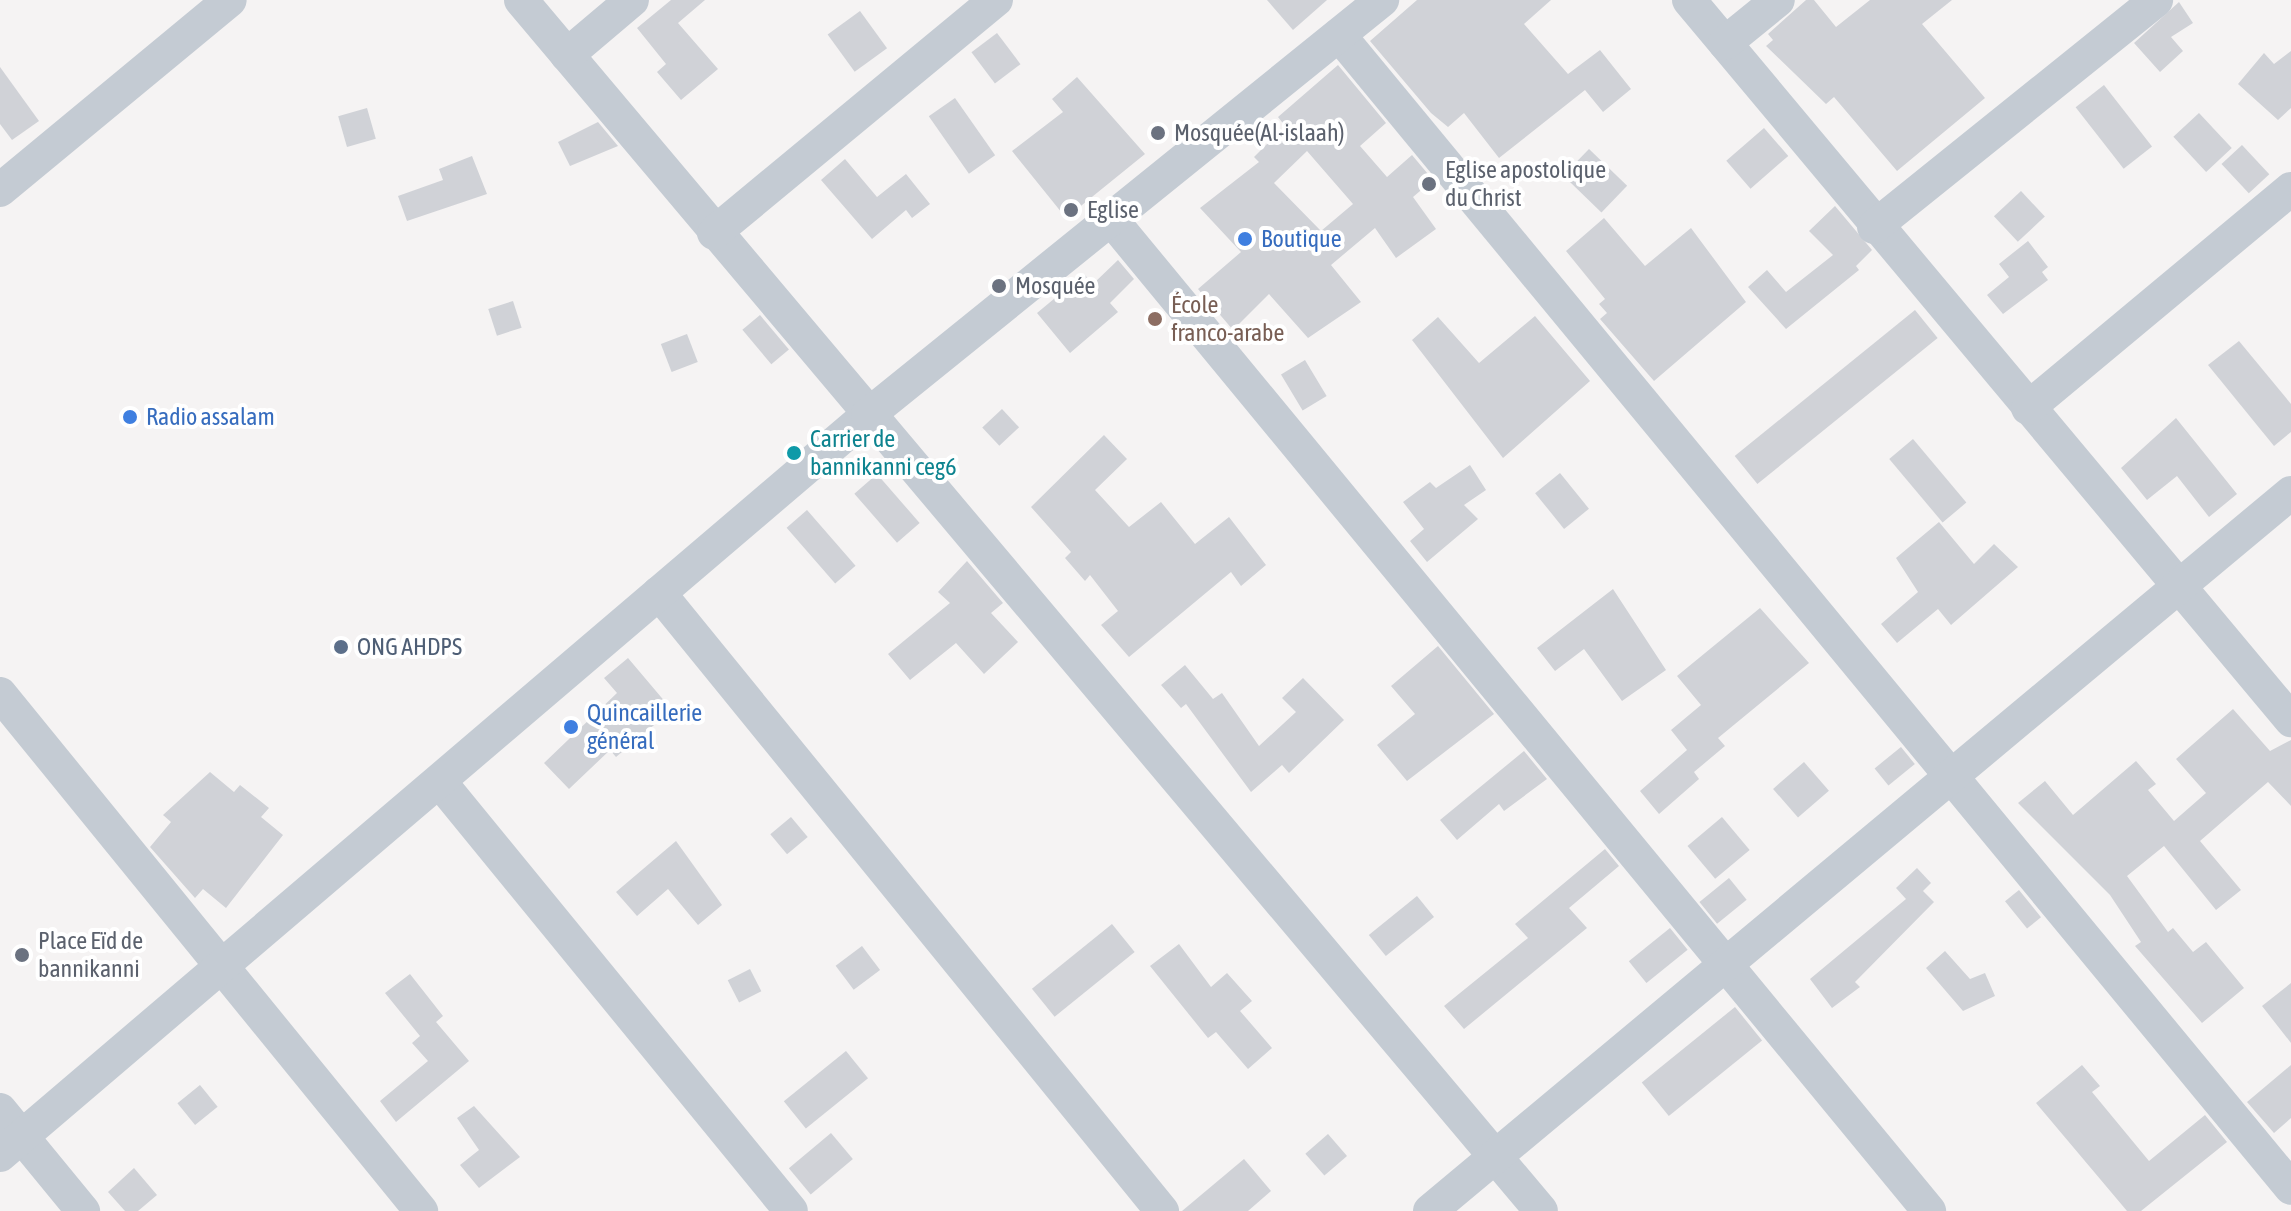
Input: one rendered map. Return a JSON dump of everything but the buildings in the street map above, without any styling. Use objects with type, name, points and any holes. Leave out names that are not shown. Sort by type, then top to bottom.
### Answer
[{"type":"street","points":[[0,190],[230,0]]},
{"type":"street","points":[[521,0],[714,233],[1497,1155],[1541,1211]]},
{"type":"street","points":[[567,55],[632,0]]},
{"type":"street","points":[[714,233],[996,0]]},
{"type":"street","points":[[11,1145],[868,415],[1382,0]]},
{"type":"street","points":[[1689,0],[1874,227],[2291,720]]},
{"type":"street","points":[[1725,43],[1778,0]]},
{"type":"street","points":[[1874,227],[2156,0]]},
{"type":"street","points":[[1339,35],[1947,776],[2291,1188]]},
{"type":"street","points":[[2028,408],[2291,189]]},
{"type":"street","points":[[1111,219],[1727,961],[1929,1211]]},
{"type":"street","points":[[1430,1211],[2175,585],[2291,493]]},
{"type":"street","points":[[659,593],[1162,1211]]},
{"type":"street","points":[[0,694],[421,1211]]},
{"type":"street","points":[[440,782],[791,1211]]},
{"type":"street","points":[[0,1110],[11,1145],[83,1211]]},
{"type":"place","name":"Mosquée(Al-islaah)","points":[[1158,133]]},
{"type":"place","name":"Eglise apostolique du Christ","points":[[1429,184]]},
{"type":"place","name":"Eglise","points":[[1071,210]]},
{"type":"place","name":"Boutique","points":[[1245,239]]},
{"type":"place","name":"Mosquée","points":[[999,286]]},
{"type":"place","name":"École franco-arabe","points":[[1155,319]]},
{"type":"place","name":"Radio assalam","points":[[130,417]]},
{"type":"place","name":"Carrier de bannikanni ceg6","points":[[794,453]]},
{"type":"place","name":"ONG AHDPS","points":[[341,647]]},
{"type":"place","name":"Quincaillerie général","points":[[571,727]]},
{"type":"place","name":"Place Eïd de bannikanni","points":[[22,955]]}]
